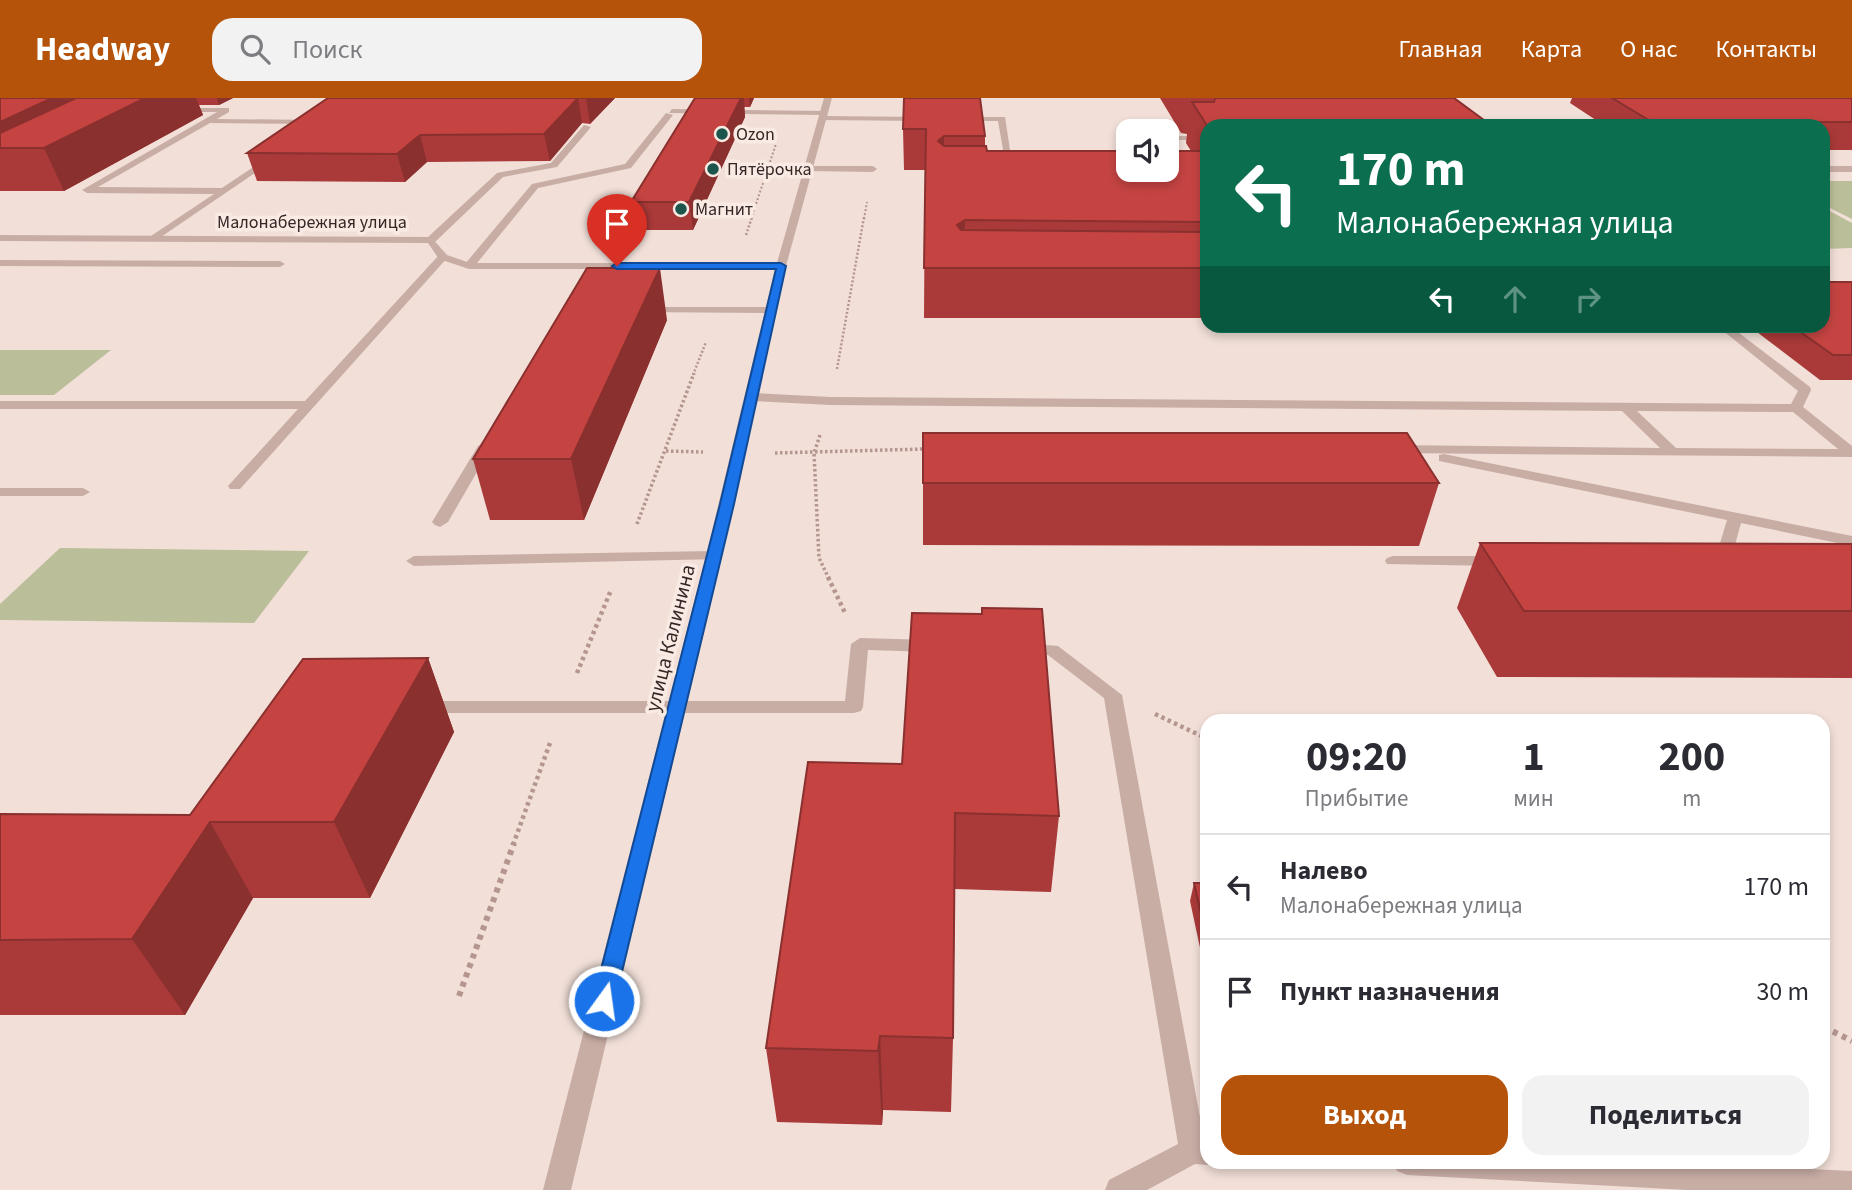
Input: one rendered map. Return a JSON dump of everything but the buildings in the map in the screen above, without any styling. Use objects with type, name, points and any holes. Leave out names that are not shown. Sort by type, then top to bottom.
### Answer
[{"type":"street","points":[[469,266],[535,186],[628,166],[670,113],[699,108],[825,110],[937,119]]},
{"type":"street","points":[[161,110],[226,110],[87,190],[224,191]]},
{"type":"street","name":"улица Калинина","points":[[558,1190],[739,453],[781,266],[825,110]]},
{"type":"street","points":[[950,119],[1002,119],[1009,161]]},
{"type":"street","points":[[208,121],[326,122],[314,130]]},
{"type":"street","points":[[431,240],[500,175],[554,165],[587,127]]},
{"type":"street","points":[[1179,138],[1200,138]]},
{"type":"street","points":[[155,238],[281,153]]},
{"type":"street","points":[[810,169],[873,169]]},
{"type":"street","points":[[1830,169],[1852,169]]},
{"type":"street","name":"Малонабережная улица","points":[[0,238],[431,240],[443,257]]},
{"type":"street","points":[[235,486],[443,257],[469,266],[590,272],[781,266]]},
{"type":"street","points":[[0,263],[279,264]]},
{"type":"street","points":[[639,310],[771,310]]},
{"type":"street","points":[[1732,333],[1805,390],[1796,408]]},
{"type":"street","points":[[752,397],[831,401],[1796,408],[1852,453]]},
{"type":"street","points":[[0,405],[309,404]]},
{"type":"street","points":[[1625,406],[1672,452]]},
{"type":"street","points":[[440,522],[496,429]]},
{"type":"street","points":[[1376,449],[1852,453]]},
{"type":"street","points":[[1403,449],[1852,541]]},
{"type":"street","points":[[0,492],[83,492]]},
{"type":"street","points":[[1711,562],[1724,563],[1735,517]]},
{"type":"street","points":[[414,561],[714,556]]},
{"type":"street","points":[[1393,561],[1517,561]]},
{"type":"street","points":[[397,707],[854,707],[860,644],[946,646]]},
{"type":"street","points":[[999,648],[1052,650],[1113,695],[1200,1151],[1119,1190]]},
{"type":"street","points":[[1542,1169],[1852,1185]]},
{"type":"path","points":[[666,451],[739,453],[924,449]]},
{"type":"path","points":[[1113,695],[1200,735]]},
{"type":"path","points":[[1830,1030],[1852,1041]]},
{"type":"green space","points":[[1830,181],[1852,181],[1852,219],[1830,208]]},
{"type":"green space","points":[[1830,211],[1852,223],[1852,248],[1830,249]]},
{"type":"green space","points":[[0,350],[111,350],[54,395],[0,395]]},
{"type":"green space","points":[[60,548],[309,551],[254,623],[0,620],[0,604]]},
{"type":"place","name":"Ozon","points":[[722,134]]},
{"type":"place","name":"Пятёрочка","points":[[713,169]]},
{"type":"place","name":"Магнит","points":[[681,209]]},
{"type":"route","points":[[604,1001],[727,504],[781,266],[617,266]]}]
